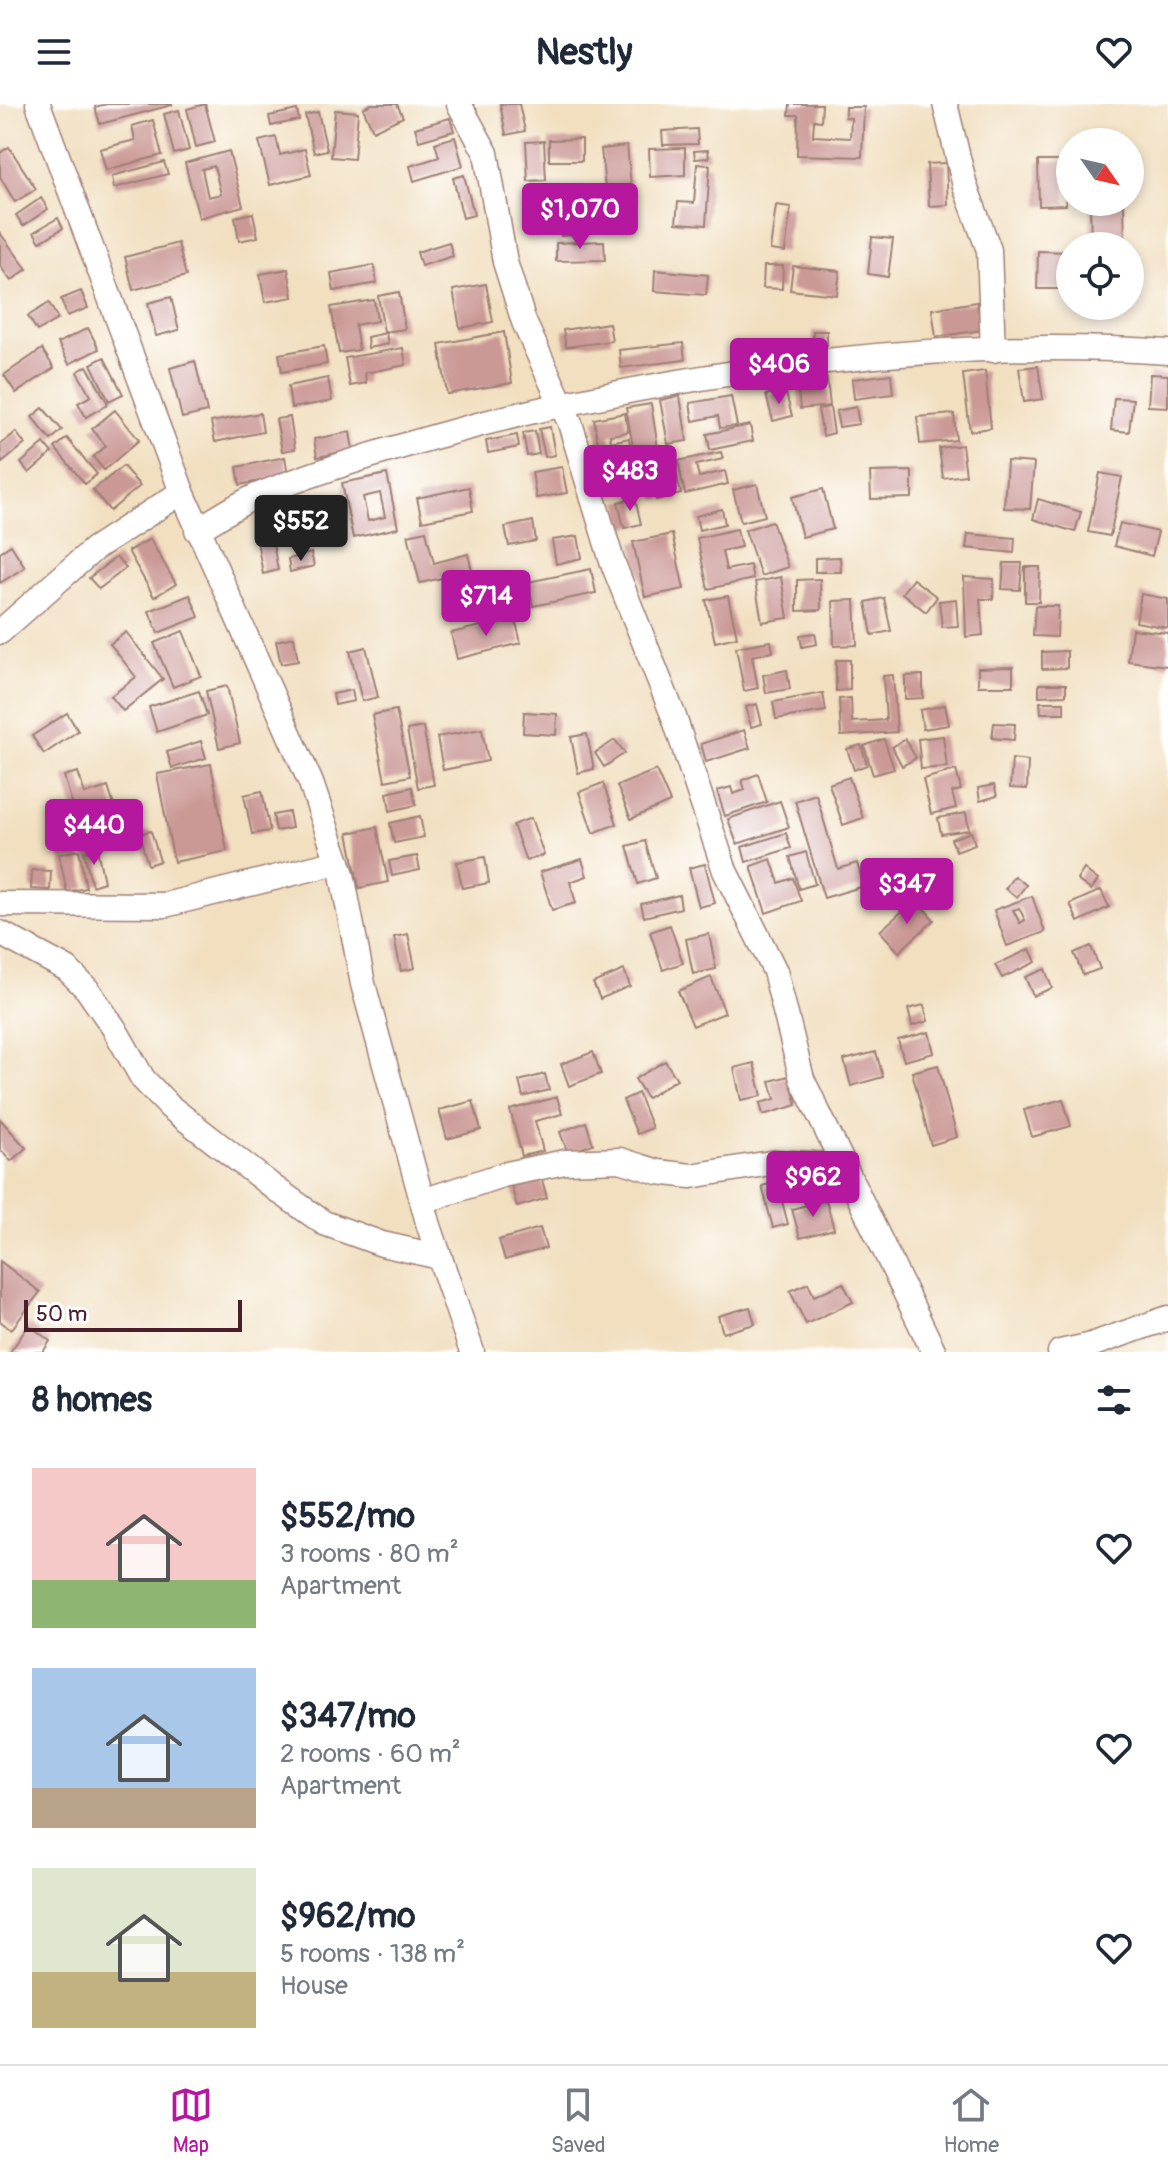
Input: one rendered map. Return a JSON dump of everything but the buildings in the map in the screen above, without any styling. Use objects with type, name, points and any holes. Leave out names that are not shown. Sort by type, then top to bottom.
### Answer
[{"type":"street","points":[[38,104],[197,530],[311,783],[338,862],[363,984],[423,1201],[472,1352]]},
{"type":"street","points":[[459,104],[486,153],[505,262],[524,322],[561,404],[612,561],[674,717],[725,871],[775,971],[802,1079],[934,1352]]},
{"type":"street","points":[[945,104],[965,186],[989,250],[993,350]]},
{"type":"street","points":[[197,530],[258,495],[427,438],[561,404],[705,376],[888,357],[993,350],[1102,346],[1168,352]]},
{"type":"street","points":[[0,632],[94,549],[182,492]]},
{"type":"street","points":[[0,904],[165,905],[338,862]]},
{"type":"street","points":[[0,933],[67,969],[87,989],[114,1028],[143,1079],[170,1107],[273,1187],[324,1223],[382,1244],[440,1257]]},
{"type":"street","points":[[423,1201],[502,1175],[565,1162],[620,1160],[658,1172],[691,1176],[777,1162],[843,1166]]},
{"type":"street","points":[[1060,1352],[1088,1346],[1168,1318]]}]
